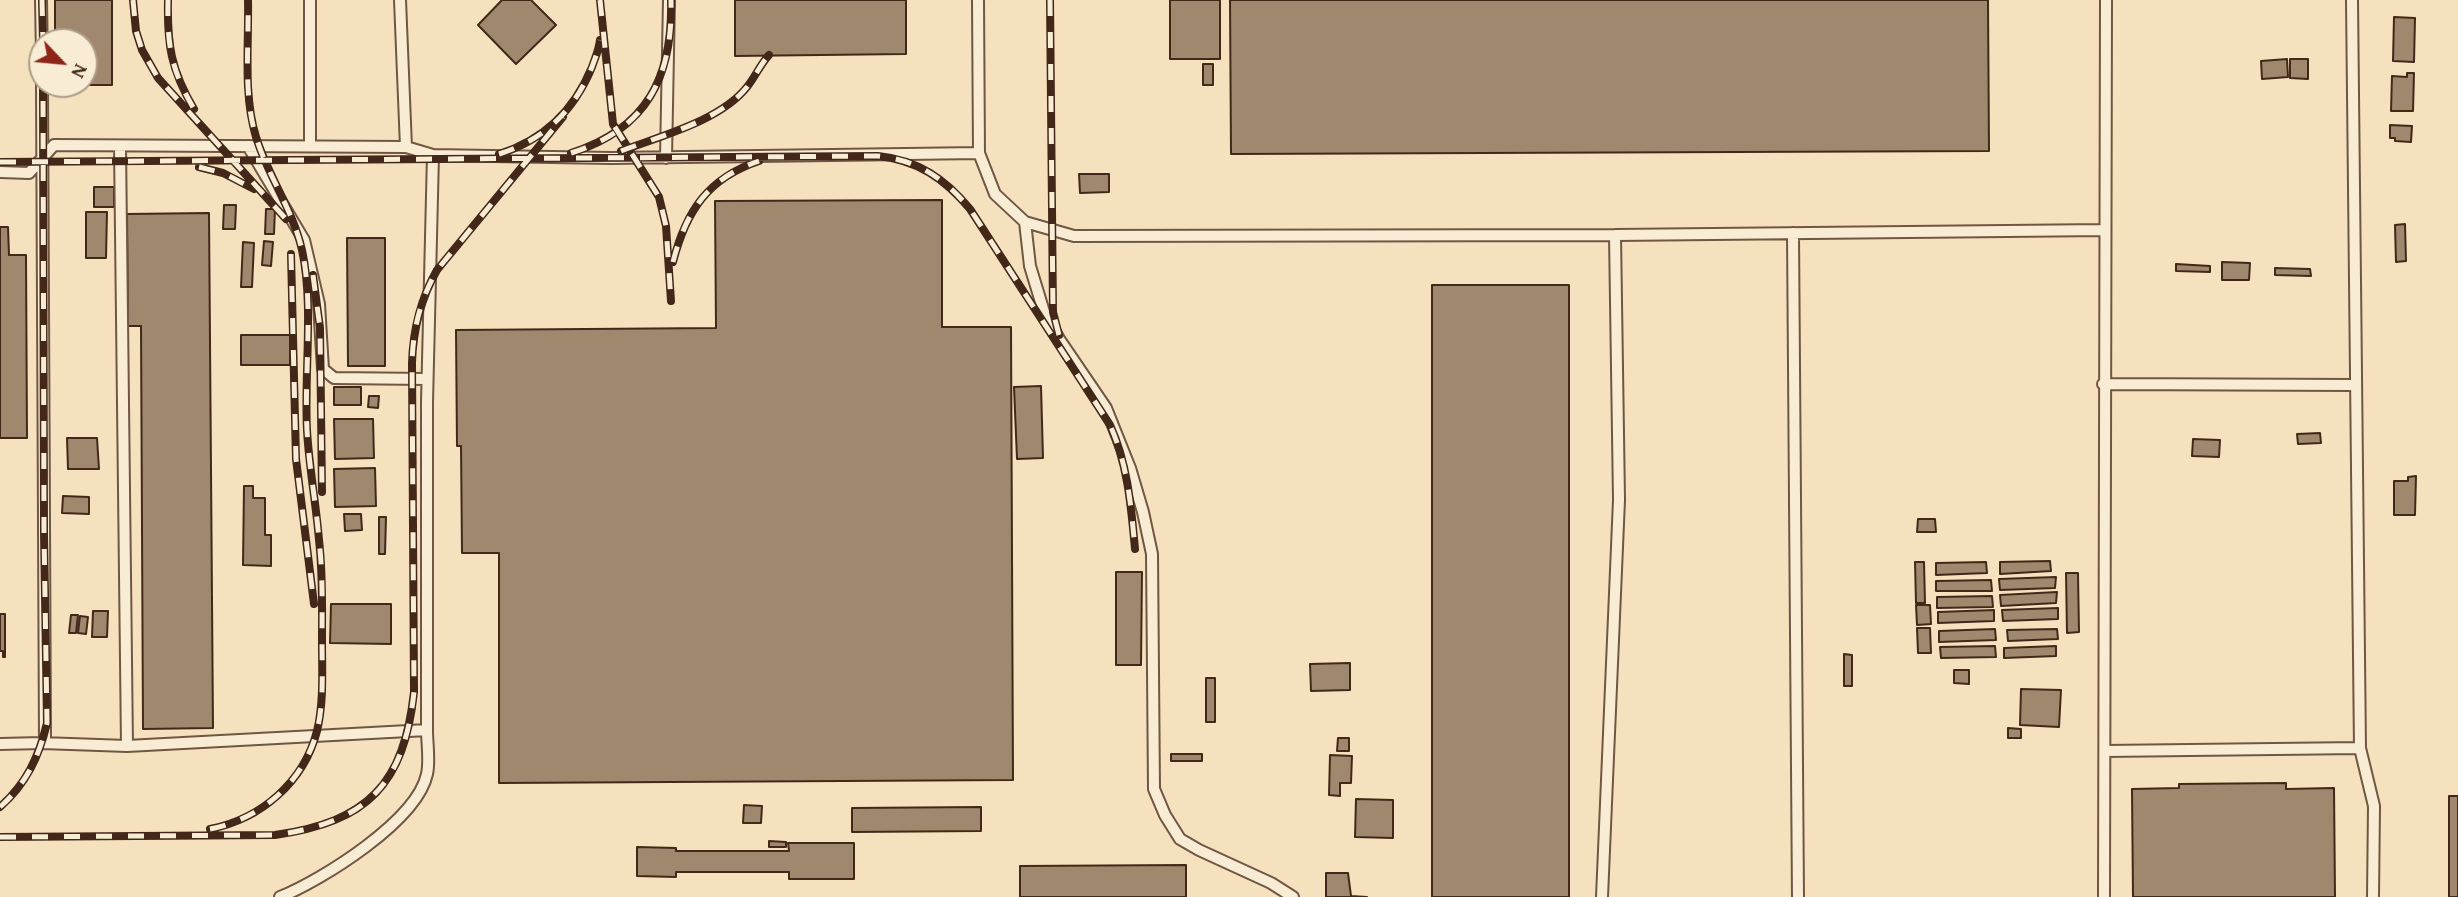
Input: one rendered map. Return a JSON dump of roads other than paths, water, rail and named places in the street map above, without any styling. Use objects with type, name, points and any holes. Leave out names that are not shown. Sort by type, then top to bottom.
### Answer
[{"type":"lane","points":[[41,0],[41,28]]},
{"type":"lane","points":[[310,0],[310,146]]},
{"type":"lane","points":[[400,0],[407,147]]},
{"type":"lane","points":[[666,158],[669,0]]},
{"type":"lane","points":[[978,0],[979,152],[995,194],[1025,222],[1074,236],[1615,235],[2104,230]]},
{"type":"lane","points":[[2104,897],[2103,384],[2106,0]]},
{"type":"lane","points":[[2352,0],[2360,748],[2374,806],[2373,897]]},
{"type":"lane","points":[[42,98],[45,743]]},
{"type":"lane","points":[[0,173],[29,173],[54,145],[407,147],[433,155],[666,158],[979,152]]},
{"type":"lane","points":[[120,146],[127,746]]},
{"type":"lane","points":[[248,146],[304,240],[319,304],[324,369],[334,378],[428,379]]},
{"type":"lane","points":[[281,897],[302,888],[380,837],[413,801],[427,775],[428,379],[433,155]]},
{"type":"lane","points":[[1025,222],[1030,266],[1044,312],[1106,408],[1130,468],[1143,512],[1152,554],[1154,789],[1164,815],[1180,838],[1293,897]]},
{"type":"lane","points":[[1793,233],[1798,897]]},
{"type":"lane","points":[[1602,897],[1619,500],[1615,235]]},
{"type":"lane","points":[[2103,384],[2356,385]]},
{"type":"lane","points":[[0,744],[127,746],[427,730]]},
{"type":"lane","points":[[2105,751],[2360,748]]},
{"type":"railway","points":[[42,0],[43,28]]},
{"type":"railway","points":[[133,0],[136,31],[142,50],[158,78],[286,219]]},
{"type":"railway","points":[[168,0],[168,31],[172,57],[180,82],[194,109]]},
{"type":"railway","points":[[210,829],[246,817],[263,807],[291,782],[311,749],[322,698],[322,578],[306,408],[306,271],[298,235],[261,151],[252,121],[248,87],[248,0]]},
{"type":"railway","points":[[600,0],[613,124],[659,197],[666,226],[671,301]]},
{"type":"railway","points":[[571,153],[597,143],[619,130],[637,114],[650,96],[667,53],[671,0]]},
{"type":"railway","points":[[1050,0],[1053,312],[1059,335]]},
{"type":"railway","points":[[499,154],[530,141],[556,122],[567,110],[585,83],[600,40]]},
{"type":"railway","points":[[621,151],[688,126],[721,109],[747,87],[769,55]]},
{"type":"railway","points":[[0,807],[17,789],[30,769],[47,723],[43,98]]},
{"type":"railway","points":[[0,837],[275,835],[335,820],[376,793],[390,774],[401,751],[414,692],[412,363],[419,315],[437,270],[563,117]]},
{"type":"railway","points":[[0,162],[878,156],[906,162],[940,180],[970,209],[1110,425],[1125,470],[1135,549]]},
{"type":"railway","points":[[673,262],[685,227],[702,199],[726,177],[759,161]]},
{"type":"railway","points":[[199,167],[223,173],[254,189]]},
{"type":"railway","points":[[291,254],[296,459],[314,604]]},
{"type":"railway","points":[[313,275],[320,328],[322,492]]}]
